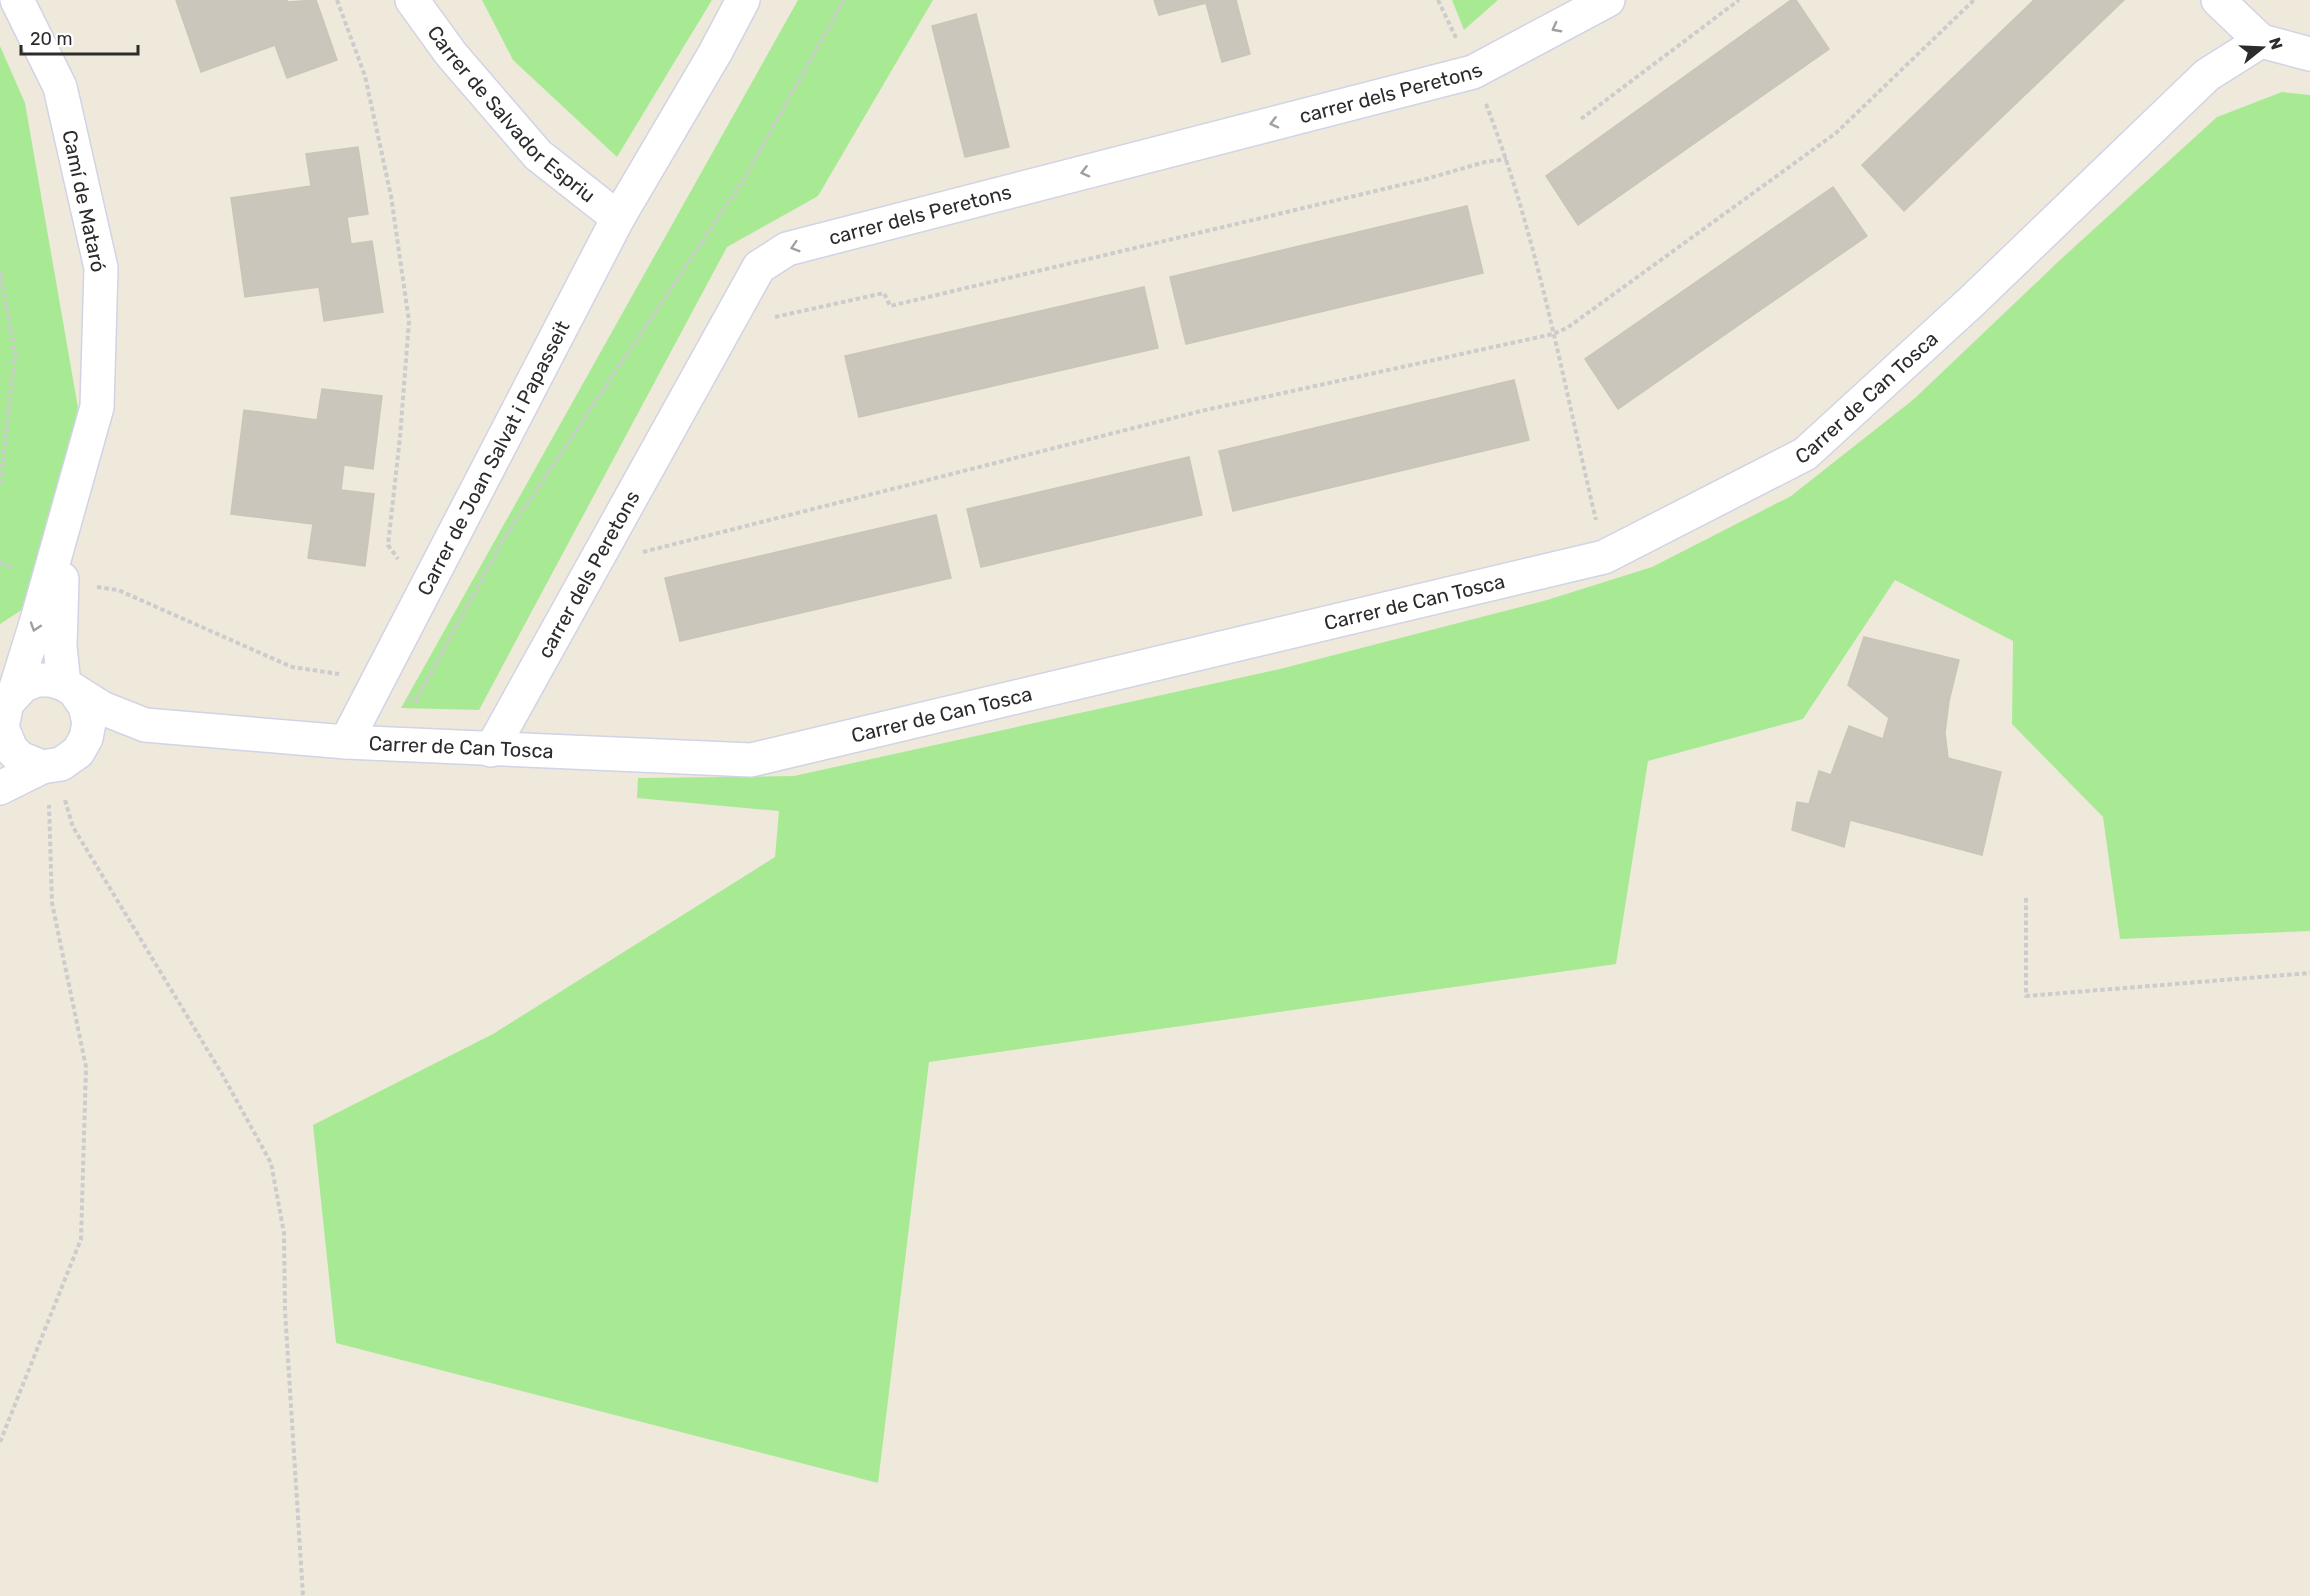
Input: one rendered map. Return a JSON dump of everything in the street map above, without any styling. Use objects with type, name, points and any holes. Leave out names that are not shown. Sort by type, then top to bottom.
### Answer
[{"type":"street","name":"Camí de Mataró","points":[[7,705],[56,571],[97,407],[101,268],[60,87],[18,0]]},
{"type":"street","name":"Carrer de Salvador Espriu","points":[[412,0],[450,54],[538,155],[618,218]]},
{"type":"street","name":"Carrer de Joan Salvat i Papasseit","points":[[346,742],[618,218],[716,53],[743,0]]},
{"type":"street","name":"carrer dels Peretons","points":[[491,750],[759,267],[787,249],[1473,72],[1608,0]]},
{"type":"street","points":[[2218,0],[2261,41],[2310,54]]},
{"type":"street","name":"Carrer de Can Tosca","points":[[346,742],[751,760],[1604,557],[1805,454],[1971,302],[2207,75],[2261,41]]},
{"type":"street","name":"Camí de Mataró","points":[[56,571],[60,647],[70,688]]},
{"type":"street","points":[[60,768],[20,758],[11,749],[2,727],[7,705],[24,685],[37,680],[51,680],[70,688],[102,708],[145,725]]},
{"type":"street","points":[[60,768],[86,738],[88,723],[85,706],[70,688]]},
{"type":"street","points":[[0,788],[60,768],[110,732],[145,725],[346,742]]},
{"type":"path","points":[[337,0],[365,76],[391,196],[409,321],[400,437],[388,545],[403,566]]},
{"type":"path","points":[[0,563],[56,571],[118,590],[292,667],[345,675],[355,668],[375,684],[416,701],[503,540],[744,179],[844,0]]},
{"type":"path","points":[[1581,119],[1740,0]]},
{"type":"path","points":[[652,550],[1202,411],[1553,334],[1567,328],[1836,133],[1974,0]]},
{"type":"path","points":[[775,317],[884,293],[890,306],[1426,179],[1485,162],[1507,159],[1553,334],[1587,483]]},
{"type":"path","points":[[0,271],[15,354],[0,486]]},
{"type":"path","points":[[0,1442],[81,1239],[86,1067],[52,903],[49,804],[60,768]]},
{"type":"path","points":[[60,768],[73,827],[222,1074],[271,1163],[285,1233],[285,1311],[303,1596]]},
{"type":"path","points":[[2026,898],[2026,996],[2310,973]]},
{"type":"green space","points":[[482,0],[712,0],[617,157],[513,60]]},
{"type":"green space","points":[[798,0],[933,0],[818,196],[727,247],[479,710],[401,708]]},
{"type":"green space","points":[[1452,0],[1498,0],[1464,30]]},
{"type":"green space","points":[[0,46],[25,103],[78,408],[31,604],[0,624]]},
{"type":"green space","points":[[2282,92],[2310,95],[2310,931],[2120,939],[2103,817],[2012,724],[2013,641],[1895,580],[1803,719],[1648,761],[1616,964],[929,1062],[878,1483],[336,1343],[313,1125],[493,1034],[775,857],[779,811],[637,798],[638,778],[794,776],[1280,669],[1547,600],[1652,567],[1791,496],[1914,399],[2060,260],[2217,117]]},
{"type":"building","points":[[176,0],[287,0],[288,2],[316,0],[337,60],[287,78],[275,45],[201,72]]},
{"type":"building","points":[[1154,0],[1236,0],[1250,54],[1222,62],[1206,3],[1159,15]]},
{"type":"building","points":[[1791,0],[1796,0],[1829,49],[1578,225],[1546,176]]},
{"type":"building","points":[[2034,0],[2124,0],[1904,211],[1862,165]]},
{"type":"building","points":[[976,14],[1009,147],[965,157],[932,26]]},
{"type":"building","points":[[358,147],[368,214],[347,217],[351,244],[372,241],[383,312],[324,321],[319,287],[245,297],[231,198],[311,186],[306,154]]},
{"type":"building","points":[[1833,187],[1867,236],[1618,409],[1585,359]]},
{"type":"building","points":[[1467,206],[1483,273],[1186,344],[1170,277]]},
{"type":"building","points":[[1144,287],[1158,348],[859,417],[845,356]]},
{"type":"building","points":[[1514,380],[1529,440],[1233,511],[1219,451]]},
{"type":"building","points":[[322,389],[382,396],[373,469],[344,465],[341,490],[374,494],[365,566],[308,558],[313,524],[231,514],[244,410],[317,420]]},
{"type":"building","points":[[1189,457],[1202,515],[981,567],[967,509]]},
{"type":"building","points":[[936,515],[951,578],[680,641],[665,578]]},
{"type":"building","points":[[1864,637],[1959,660],[1949,701],[1945,733],[1948,758],[2001,772],[1982,855],[1850,820],[1844,847],[1792,830],[1797,802],[1809,804],[1819,771],[1831,775],[1849,726],[1883,739],[1889,718],[1848,685]]}]
